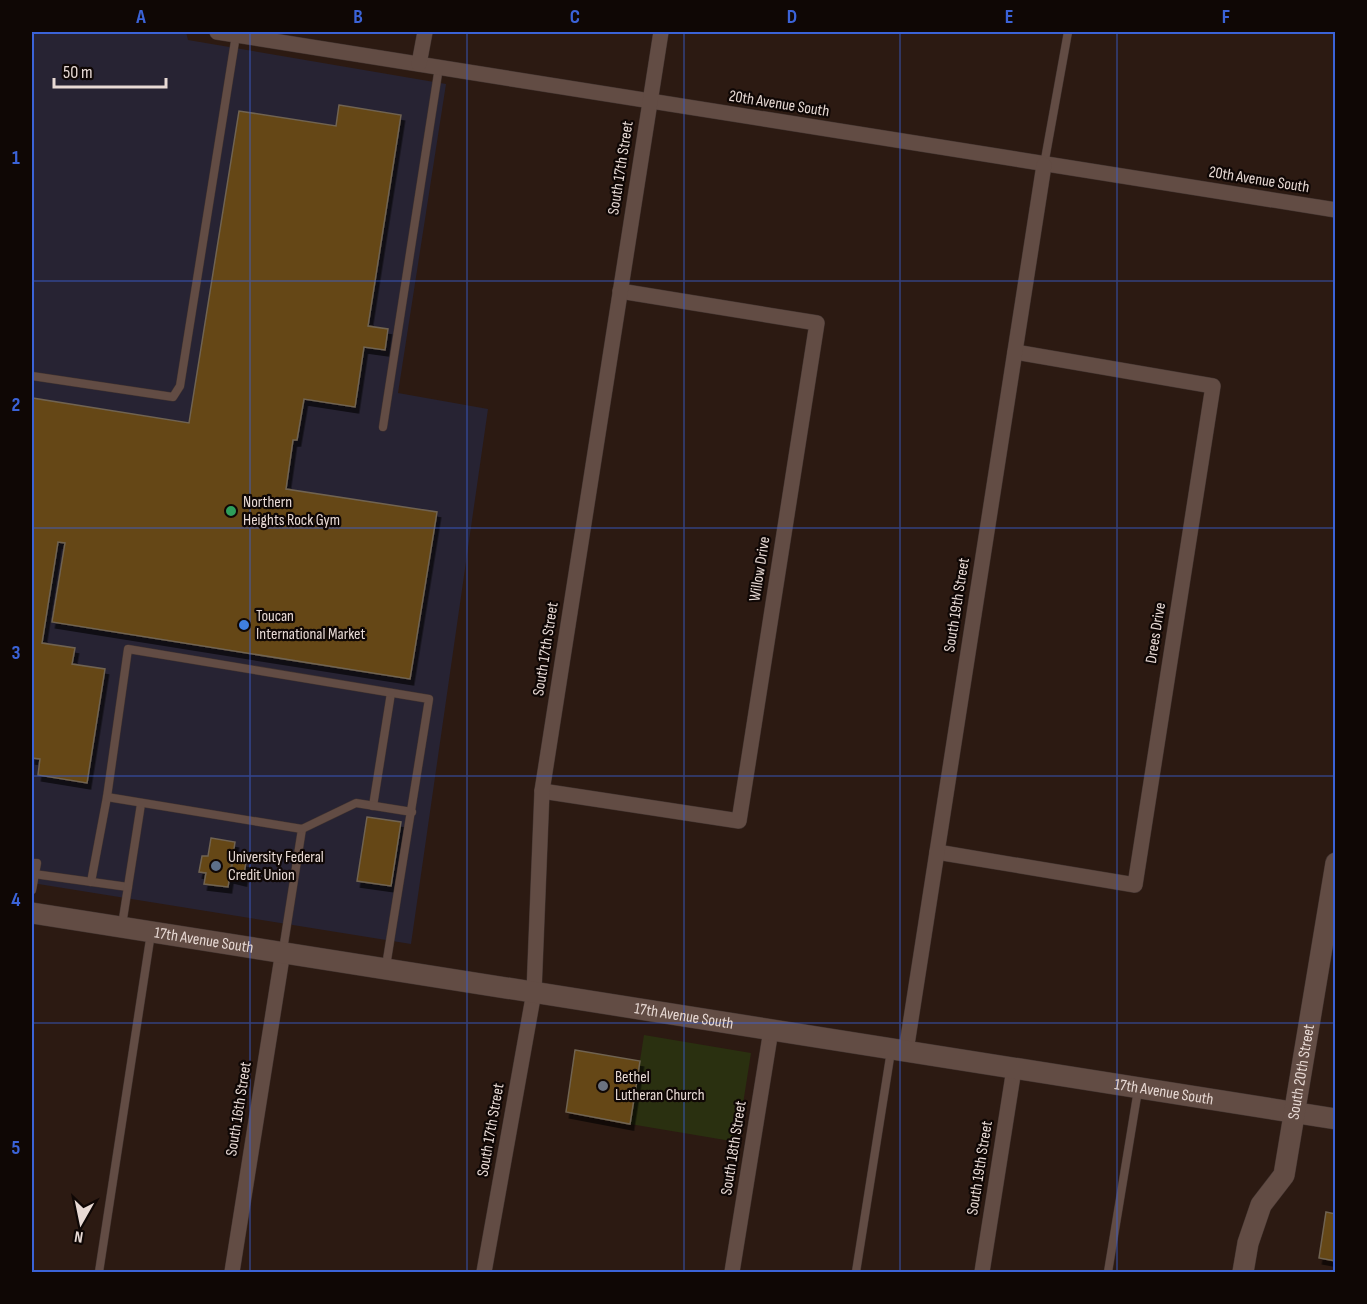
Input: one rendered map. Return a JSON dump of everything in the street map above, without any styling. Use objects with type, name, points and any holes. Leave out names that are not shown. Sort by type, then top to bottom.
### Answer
[{"type":"street","name":"20th Avenue South","points":[[217,32],[1335,210]]},
{"type":"street","points":[[419,64],[425,32]]},
{"type":"street","name":"South 17th Street","points":[[484,1272],[534,992],[542,791],[661,32]]},
{"type":"street","name":"South 19th Street","points":[[898,1050],[937,852],[1044,165]]},
{"type":"street","name":"Willow Drive","points":[[542,791],[739,821],[817,323],[620,291]]},
{"type":"street","name":"Drees Drive","points":[[937,852],[1135,885],[1213,386],[1015,352]]},
{"type":"street","name":"South 20th Street","points":[[1244,1272],[1248,1244],[1261,1205],[1284,1175],[1335,863]]},
{"type":"street","name":"17th Avenue South","points":[[32,913],[1335,1119]]},
{"type":"street","name":"South 16th Street","points":[[231,1272],[283,951]]},
{"type":"street","name":"South 18th Street","points":[[732,1272],[771,1030]]},
{"type":"street","name":"South 19th Street","points":[[982,1272],[1014,1069]]},
{"type":"lane","points":[[1044,165],[1068,32]]},
{"type":"lane","points":[[32,376],[173,398],[180,386],[183,373],[236,35]]},
{"type":"lane","points":[[383,427],[439,68]]},
{"type":"lane","points":[[91,882],[107,797],[128,648],[429,699],[386,968]]},
{"type":"lane","points":[[373,806],[391,693]]},
{"type":"lane","points":[[107,797],[302,829],[356,803],[412,812]]},
{"type":"lane","points":[[122,927],[141,804]]},
{"type":"lane","points":[[283,951],[302,829]]},
{"type":"lane","points":[[32,862],[37,863],[32,890]]},
{"type":"lane","points":[[34,874],[128,887]]},
{"type":"lane","points":[[99,1272],[152,931]]},
{"type":"lane","points":[[856,1272],[898,1050]]},
{"type":"lane","points":[[1108,1272],[1138,1088]]},
{"type":"shaded area","points":[[32,32],[186,32],[188,40],[446,84],[398,393],[488,409],[411,944],[32,883]]},
{"type":"green space","points":[[644,1035],[751,1053],[737,1142],[630,1124]]},
{"type":"building","points":[[339,105],[401,115],[368,326],[388,329],[385,350],[364,347],[355,407],[304,399],[297,440],[293,440],[286,489],[437,512],[410,679],[52,622],[65,543],[58,542],[42,643],[75,648],[72,664],[105,669],[87,783],[38,775],[40,759],[32,758],[32,398],[189,423],[239,111],[336,126]]},
{"type":"building","points":[[367,817],[401,822],[391,886],[357,881]]},
{"type":"building","name":"University Federal Credit Union","points":[[211,838],[235,842],[228,887],[204,884],[206,873],[199,872],[202,856],[208,856]]},
{"type":"building","points":[[233,860],[246,862],[243,880],[230,877]]},
{"type":"building","name":"Bethel Lutheran Church","points":[[575,1050],[640,1061],[630,1124],[566,1112]]},
{"type":"building","points":[[1326,1212],[1336,1214],[1336,1261],[1319,1258]]},
{"type":"place","name":"Northern Heights Rock Gym","points":[[231,511]]},
{"type":"place","name":"Toucan International Market","points":[[244,625]]},
{"type":"place","name":"University Federal Credit Union","points":[[216,866]]},
{"type":"place","name":"Bethel Lutheran Church","points":[[603,1086]]}]
